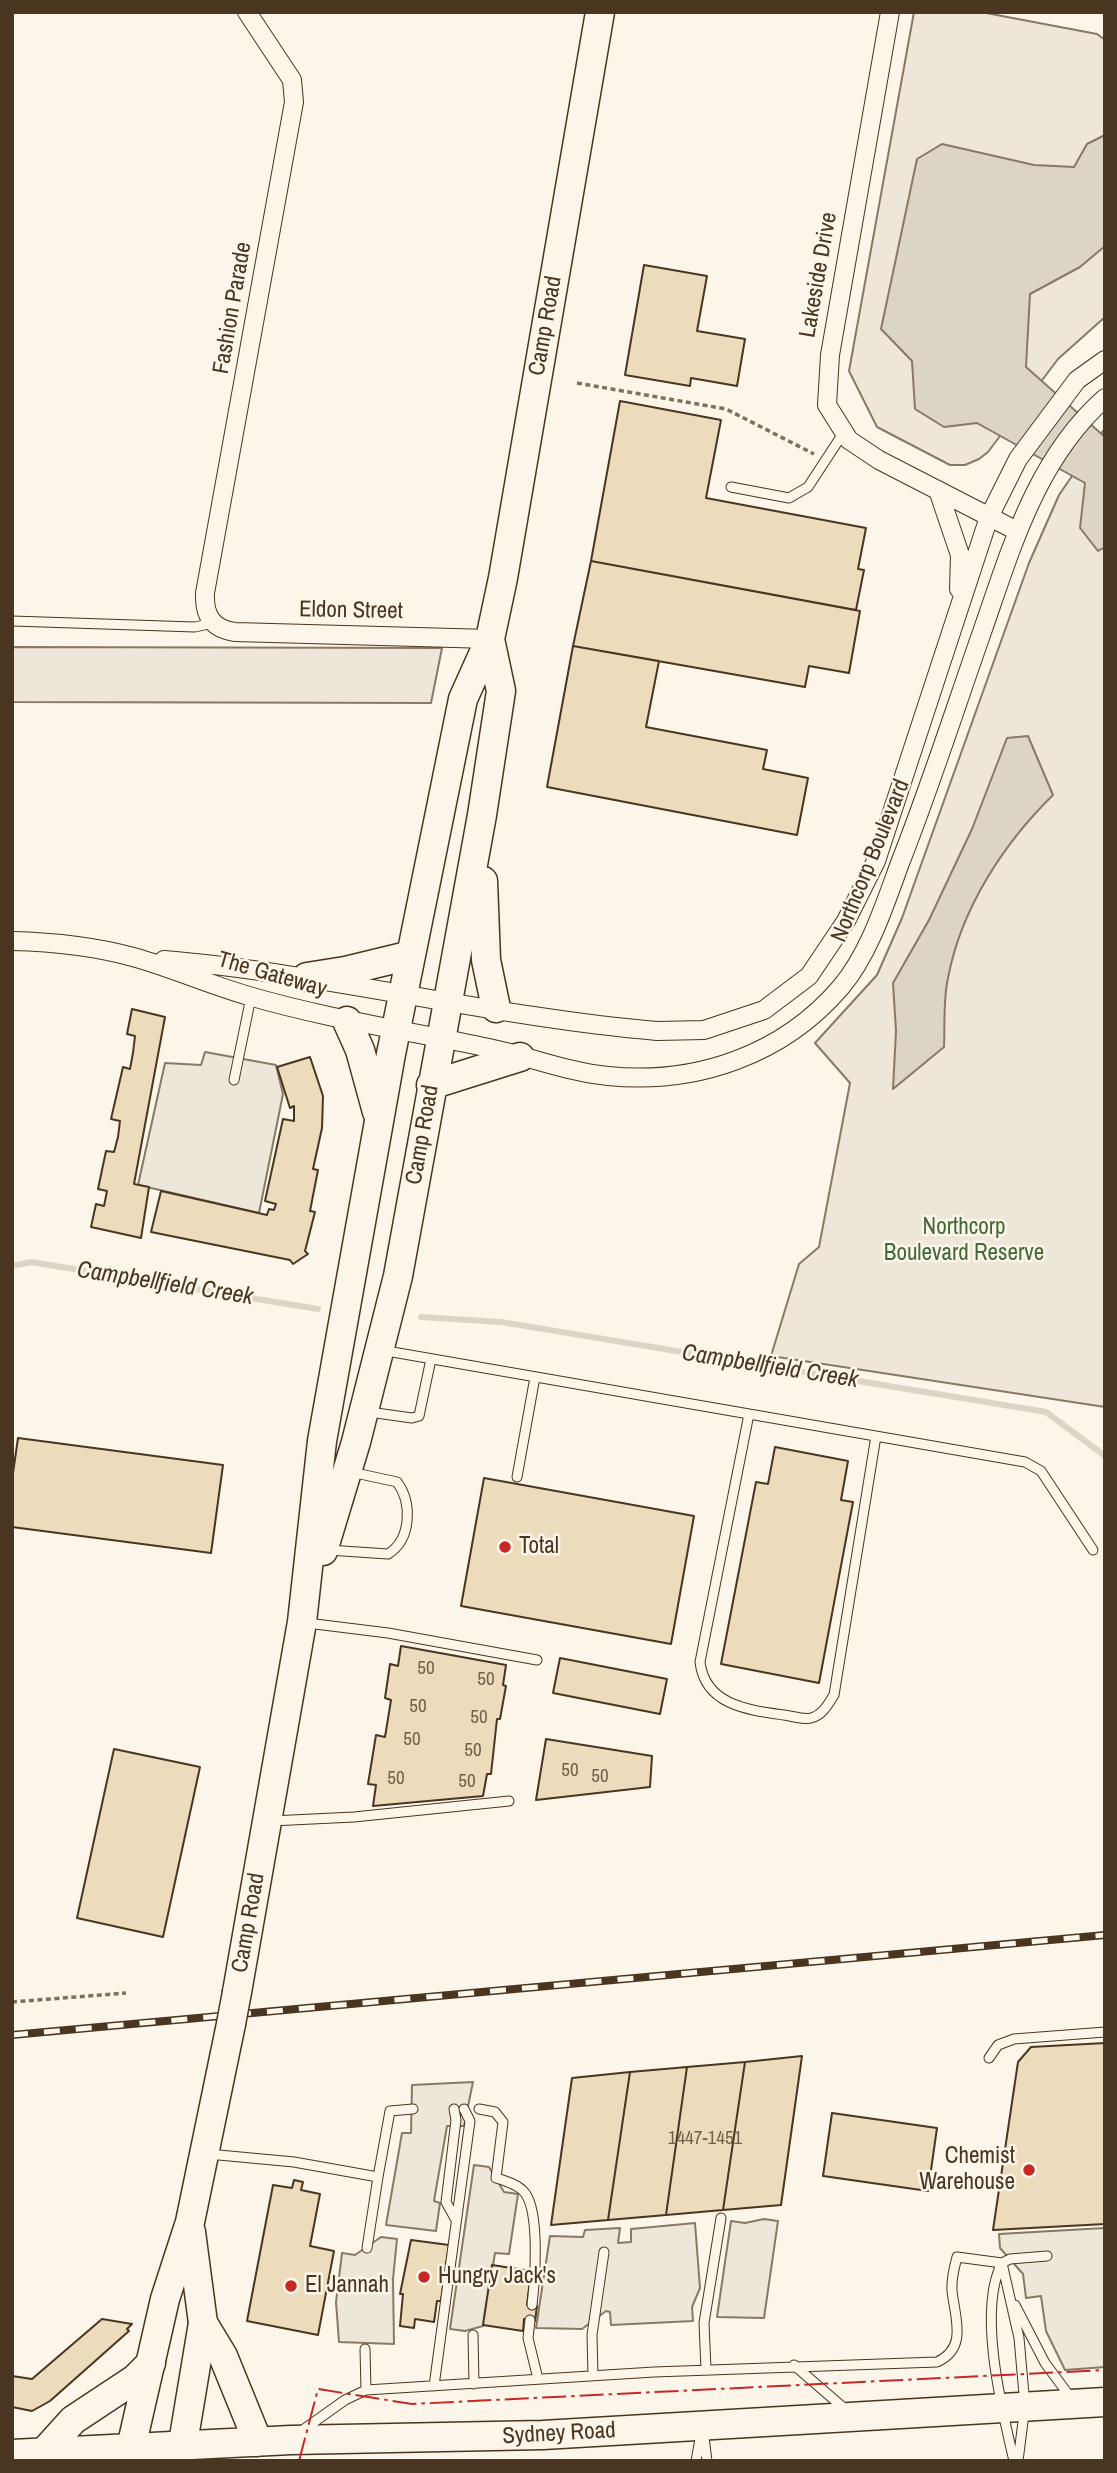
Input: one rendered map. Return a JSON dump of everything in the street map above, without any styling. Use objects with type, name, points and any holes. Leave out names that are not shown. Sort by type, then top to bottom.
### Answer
[{"type":"main road","name":"Camp Road","points":[[130,2454],[165,2299],[190,2222],[231,2024],[302,1622],[322,1441],[379,1118],[463,699],[490,639],[600,12]]},
{"type":"main road","name":"Camp Road","points":[[302,1622],[364,1412],[398,1276],[482,815],[501,691],[490,639]]},
{"type":"main road","points":[[482,815],[483,937],[496,1008]]},
{"type":"main road","points":[[307,977],[355,969],[411,955]]},
{"type":"main road","points":[[347,1021],[360,1050],[379,1118]]},
{"type":"main road","points":[[431,1085],[520,1057]]},
{"type":"main road","name":"Camp Road","points":[[182,2453],[203,2323],[190,2222]]},
{"type":"main road","points":[[203,2323],[223,2356],[258,2442]]},
{"type":"main road","points":[[44,2452],[73,2420],[135,2379],[150,2363]]},
{"type":"main road","name":"Sydney Road","points":[[12,2454],[182,2453],[290,2440],[450,2439],[1105,2402]]},
{"type":"street","name":"Fashion Parade","points":[[213,623],[205,605],[205,593],[294,102],[292,80],[247,12]]},
{"type":"street","name":"Lakeside Drive","points":[[890,12],[830,355],[827,405],[849,440],[879,460],[1017,531]]},
{"type":"street","name":"Northcorp Boulevard","points":[[403,994],[657,1031],[704,1030],[764,1010],[809,976],[846,921],[876,861],[989,517],[1018,459],[1077,380],[1105,360]]},
{"type":"street","name":"Northcorp Boulevard","points":[[396,1030],[505,1051],[520,1057],[606,1076],[674,1076],[701,1073],[758,1053],[785,1037],[818,1011],[850,973],[886,902],[1017,531],[1041,478],[1099,403]]},
{"type":"street","points":[[938,490],[960,555],[958,614]]},
{"type":"street","name":"Eldon Street","points":[[213,623],[235,632],[490,639]]},
{"type":"street","name":"The Gateway","points":[[12,941],[74,944],[136,958],[251,997],[396,1030]]},
{"type":"street","name":"The Gateway","points":[[136,958],[249,967],[403,994]]},
{"type":"lane","points":[[731,487],[789,498],[808,487],[844,432]]},
{"type":"lane","points":[[12,621],[195,627],[213,623]]},
{"type":"lane","points":[[908,770],[930,778]]},
{"type":"lane","points":[[234,1080],[251,997]]},
{"type":"lane","points":[[380,1350],[1025,1462],[1041,1471],[1093,1550]]},
{"type":"lane","points":[[364,1412],[412,1418],[419,1416],[432,1359]]},
{"type":"lane","points":[[517,1477],[535,1377]]},
{"type":"lane","points":[[749,1414],[700,1662],[702,1678],[718,1696],[745,1709],[811,1718],[825,1710],[834,1695],[876,1436]]},
{"type":"lane","points":[[323,1550],[388,1554],[400,1542],[405,1531],[407,1499],[397,1482],[347,1472]]},
{"type":"lane","points":[[302,1622],[388,1633],[537,1660]]},
{"type":"lane","points":[[266,1821],[354,1817],[509,1801]]},
{"type":"lane","points":[[989,2058],[998,2045],[1014,2039],[1105,2032]]},
{"type":"lane","points":[[367,2248],[390,2110],[413,2109]]},
{"type":"lane","points":[[434,2386],[470,2121],[459,2109],[446,2202],[456,2220]]},
{"type":"lane","points":[[479,2109],[495,2112],[503,2122],[496,2178],[524,2190],[529,2200],[535,2261],[532,2305]]},
{"type":"lane","points":[[203,2153],[295,2162],[378,2178]]},
{"type":"lane","points":[[706,2369],[704,2323],[721,2218]]},
{"type":"lane","points":[[593,2376],[592,2335],[604,2252]]},
{"type":"lane","points":[[1016,2461],[1013,2407],[990,2297],[992,2280],[1002,2263],[1010,2259],[1047,2256]]},
{"type":"lane","points":[[290,2440],[345,2400],[366,2390],[706,2369],[937,2362],[946,2358],[953,2350],[958,2329],[952,2283],[957,2257],[1002,2263]]},
{"type":"lane","points":[[1002,2263],[1010,2294],[1045,2364],[1076,2403]]},
{"type":"lane","points":[[1010,2294],[1016,2461]]},
{"type":"lane","points":[[530,2320],[528,2338],[538,2379]]},
{"type":"lane","points":[[473,2334],[474,2384]]},
{"type":"lane","points":[[365,2349],[366,2390]]},
{"type":"lane","points":[[794,2365],[851,2415]]},
{"type":"lane","points":[[696,2461],[703,2425]]},
{"type":"lane","points":[[703,2425],[707,2461]]},
{"type":"path","points":[[577,383],[726,409],[801,449],[828,458]]},
{"type":"path","points":[[12,2002],[126,1993]]},
{"type":"green space","points":[[914,12],[981,12],[1097,34],[1105,40],[1105,317],[1058,359],[988,452],[965,465],[950,465],[877,427],[849,371]]},
{"type":"green space","name":"Northcorp Boulevard Reserve","points":[[1105,428],[1105,1407],[771,1356],[799,1264],[819,1247],[850,1083],[815,1043],[877,975],[902,918],[1029,563],[1059,495]]},
{"type":"green space","points":[[12,647],[442,648],[431,703],[12,702]]},
{"type":"shaded area","points":[[1105,135],[1105,246],[1080,267],[1030,294],[1026,367],[1105,437],[1105,547],[1098,551],[1080,528],[1085,483],[977,423],[944,427],[915,409],[912,361],[881,329],[917,159],[942,144],[1034,165],[1074,167],[1087,144]]},
{"type":"shaded area","points":[[1028,736],[1053,795],[1001,856],[963,927],[946,986],[944,1047],[893,1089],[896,1031],[893,983],[929,920],[972,829],[1007,738]]},
{"type":"shaded area","points":[[205,1052],[276,1065],[283,1094],[259,1213],[138,1185],[165,1063],[201,1065]]},
{"type":"shaded area","points":[[473,2082],[464,2126],[447,2126],[434,2201],[440,2203],[436,2231],[386,2225],[402,2133],[411,2133],[412,2085]]},
{"type":"shaded area","points":[[474,2165],[489,2167],[504,2192],[518,2194],[509,2254],[495,2253],[483,2326],[465,2331],[450,2329]]},
{"type":"shaded area","points":[[764,2219],[778,2221],[764,2318],[717,2317],[731,2221],[745,2223]]},
{"type":"shaded area","points":[[695,2223],[700,2288],[692,2307],[693,2321],[611,2325],[610,2312],[606,2311],[582,2329],[536,2328],[550,2236],[583,2237],[585,2230],[620,2228],[618,2243],[631,2242],[631,2229]]},
{"type":"shaded area","points":[[1105,2228],[1105,2367],[1065,2370],[1046,2331],[1041,2296],[1026,2298],[1023,2274],[1000,2248],[999,2234]]},
{"type":"shaded area","points":[[381,2237],[397,2239],[393,2279],[394,2344],[339,2342],[336,2302],[342,2253],[355,2255]]},
{"type":"building","points":[[644,265],[707,276],[697,331],[745,339],[737,386],[691,378],[690,386],[625,375]]},
{"type":"building","points":[[620,401],[721,420],[706,498],[866,528],[858,569],[864,570],[856,610],[591,561]]},
{"type":"building","points":[[591,561],[860,611],[849,673],[809,666],[805,687],[573,646]]},
{"type":"building","points":[[573,646],[659,661],[646,727],[767,750],[763,769],[808,778],[797,835],[547,787]]},
{"type":"building","points":[[132,1009],[165,1017],[134,1184],[149,1187],[141,1238],[91,1227],[96,1204],[104,1206],[107,1191],[98,1189],[106,1151],[114,1152],[118,1137],[120,1121],[111,1119],[123,1067],[130,1069],[135,1036],[127,1034]]},
{"type":"building","points":[[310,1057],[323,1096],[322,1128],[313,1169],[318,1170],[310,1211],[315,1212],[305,1251],[308,1254],[293,1264],[290,1260],[151,1232],[161,1191],[267,1215],[269,1209],[274,1210],[276,1204],[265,1201],[283,1119],[294,1121],[294,1106],[290,1108],[277,1067]]},
{"type":"building","points":[[18,1438],[223,1465],[211,1553],[12,1527],[12,1480]]},
{"type":"building","points":[[775,1447],[848,1461],[841,1500],[853,1502],[819,1683],[721,1664],[756,1482],[768,1484]]},
{"type":"building","points":[[484,1478],[694,1516],[671,1644],[461,1606]]},
{"type":"building","points":[[401,1646],[506,1665],[503,1685],[506,1686],[500,1719],[497,1719],[491,1774],[487,1774],[483,1796],[373,1806],[376,1785],[368,1784],[376,1735],[385,1737],[391,1700],[385,1698],[390,1664],[398,1666]]},
{"type":"building","points":[[560,1658],[667,1679],[660,1714],[553,1693]]},
{"type":"building","points":[[546,1739],[652,1756],[650,1787],[536,1800]]},
{"type":"building","points":[[114,1749],[200,1767],[163,1937],[77,1918]]},
{"type":"building","points":[[1105,2043],[1105,2224],[993,2230],[1018,2062],[1031,2047]]},
{"type":"building","points":[[802,2056],[781,2205],[723,2210],[745,2062]]},
{"type":"building","points":[[745,2062],[723,2210],[666,2215],[687,2067]]},
{"type":"building","points":[[687,2067],[666,2215],[608,2220],[630,2072]]},
{"type":"building","points":[[630,2072],[608,2220],[551,2225],[572,2078]]},
{"type":"building","points":[[832,2113],[937,2128],[928,2191],[823,2176]]},
{"type":"building","name":"El Jannah","points":[[294,2180],[303,2182],[301,2190],[320,2194],[310,2246],[334,2251],[318,2335],[247,2321],[273,2185],[292,2188]]},
{"type":"building","name":"Hungry Jack's","points":[[411,2240],[449,2245],[441,2301],[437,2301],[434,2322],[415,2319],[414,2328],[400,2326],[403,2294],[400,2294]]},
{"type":"building","points":[[492,2265],[531,2271],[527,2305],[537,2306],[535,2321],[524,2319],[523,2331],[483,2325]]},
{"type":"building","points":[[102,2319],[132,2324],[127,2329],[129,2331],[50,2401],[32,2411],[12,2407],[12,2376],[32,2379]]},
{"type":"waterway","name":"Campbellfield Creek","points":[[12,1266],[31,1262],[318,1309]]},
{"type":"waterway","name":"Campbellfield Creek","points":[[421,1317],[501,1322],[1046,1412],[1105,1456]]},
{"type":"railway","points":[[12,2035],[1105,1935]]},
{"type":"power","points":[[299,2461],[318,2389],[412,2404],[1105,2370]]},
{"type":"place","name":"Total","points":[[505,1547]]},
{"type":"place","name":"Chemist Warehouse","points":[[1029,2170]]},
{"type":"place","name":"Hungry Jack's","points":[[424,2277]]},
{"type":"place","name":"El Jannah","points":[[291,2286]]}]
